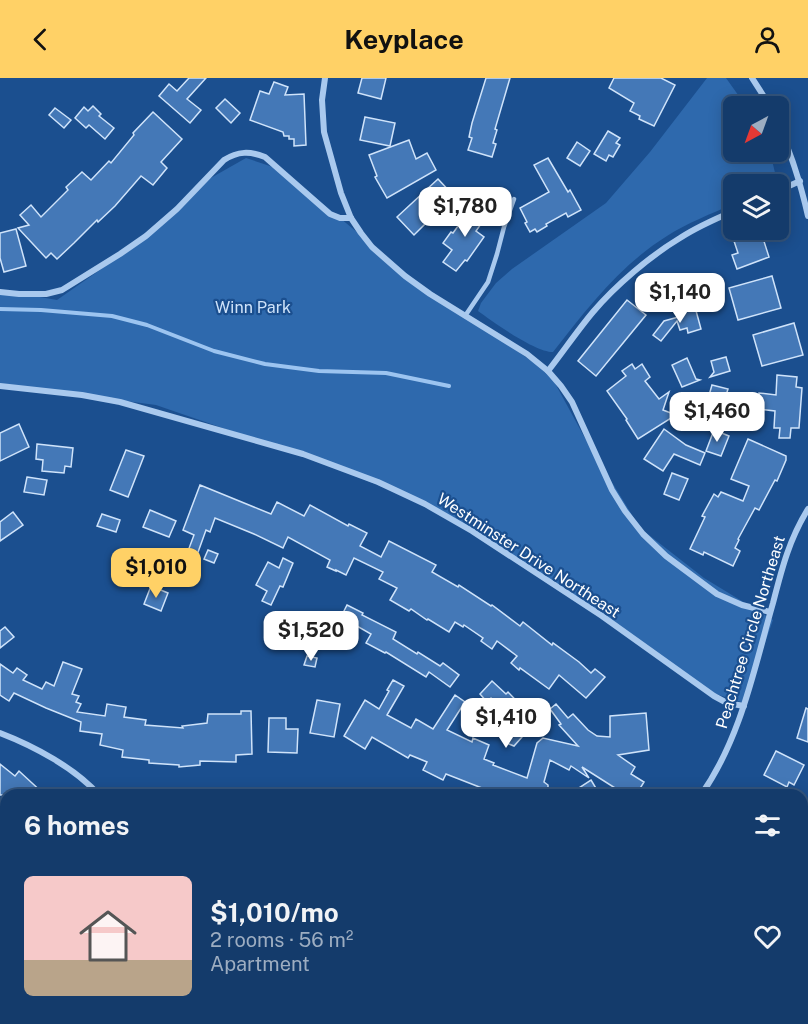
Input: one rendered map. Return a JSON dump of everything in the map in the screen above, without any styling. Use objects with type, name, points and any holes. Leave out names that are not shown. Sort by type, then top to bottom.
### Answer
[{"type":"street","points":[[325,78],[322,100],[324,132],[341,193],[351,218],[372,247],[430,294],[527,354],[548,371],[573,402],[612,490],[625,511],[643,534],[666,556],[717,594],[742,605],[770,612]]},
{"type":"street","points":[[752,78],[764,96]]},
{"type":"street","points":[[789,149],[806,193],[808,216]]},
{"type":"street","points":[[0,292],[46,294],[62,290],[146,236],[177,209],[224,160],[241,152],[253,152],[265,157],[330,214],[340,218],[351,218]]},
{"type":"street","points":[[789,186],[800,181]]},
{"type":"street","points":[[548,371],[594,311],[621,283],[660,251],[723,216]]},
{"type":"street","name":"Westminster Drive Northeast","points":[[2,387],[82,395],[120,402],[303,454],[378,482],[425,504],[472,531],[602,616],[714,696],[744,706]]},
{"type":"street","name":"Peachtree Circle Northeast","points":[[706,789],[729,745],[744,706],[786,555],[808,509]]},
{"type":"street","points":[[0,733],[38,750],[94,789]]},
{"type":"lane","points":[[465,316],[488,282],[514,199]]},
{"type":"green space","points":[[707,78],[726,78],[739,96],[723,96],[723,162],[772,162],[775,174],[723,174],[723,208],[675,231],[634,260],[605,289],[553,352],[525,342],[478,311],[481,303],[496,283],[512,269],[606,203],[650,152]]},
{"type":"green space","name":"Winn Park","points":[[246,158],[282,170],[416,281],[550,374],[586,440],[640,528],[704,578],[773,620],[744,703],[716,694],[443,511],[315,460],[156,405],[0,385],[0,290],[57,300],[147,237],[209,179]]},
{"type":"building","points":[[189,78],[206,78],[187,99],[201,110],[190,123],[159,96],[169,84],[177,91]]},
{"type":"building","points":[[362,78],[386,78],[381,99],[358,93]]},
{"type":"building","points":[[486,78],[510,78],[495,129],[497,130],[493,143],[496,144],[492,157],[468,150],[472,138],[469,137],[472,123]]},
{"type":"building","points":[[614,78],[661,78],[675,85],[654,126],[639,119],[640,116],[630,111],[634,103],[609,88]]},
{"type":"building","points":[[274,82],[288,87],[285,95],[304,94],[306,145],[294,146],[294,139],[284,136],[283,132],[250,120],[260,91],[269,94]]},
{"type":"building","points":[[225,99],[240,113],[231,123],[216,108]]},
{"type":"building","points":[[93,106],[101,114],[99,116],[114,128],[105,139],[89,125],[86,128],[75,118],[84,107],[88,111]]},
{"type":"building","points":[[55,108],[71,120],[64,128],[49,115]]},
{"type":"building","points":[[153,112],[182,139],[161,162],[167,168],[153,185],[141,176],[115,206],[98,222],[97,220],[57,259],[51,253],[46,258],[18,228],[29,225],[20,215],[31,205],[41,217],[82,172],[91,180],[109,161],[111,163],[134,135],[133,133]]},
{"type":"building","points":[[365,117],[395,123],[390,146],[360,140]]},
{"type":"building","points":[[608,131],[620,138],[616,143],[620,145],[613,157],[609,155],[606,161],[594,154]]},
{"type":"building","points":[[409,140],[416,159],[427,153],[436,170],[387,198],[375,177],[377,176],[369,155]]},
{"type":"building","points":[[577,142],[590,151],[580,166],[567,158]]},
{"type":"building","points":[[548,158],[581,210],[568,217],[566,213],[537,232],[535,229],[530,232],[520,208],[549,192],[534,165]]},
{"type":"building","points":[[438,179],[452,194],[429,215],[432,217],[414,235],[397,217]]},
{"type":"building","points":[[474,204],[488,214],[476,231],[484,237],[467,261],[465,260],[456,271],[443,262],[452,250],[443,243]]},
{"type":"building","points":[[16,229],[26,266],[4,272],[0,258],[0,233]]},
{"type":"building","points":[[764,240],[769,257],[737,269],[732,255],[738,253],[734,241]]},
{"type":"building","points":[[772,276],[781,308],[738,320],[729,288]]},
{"type":"building","points":[[627,300],[646,315],[596,376],[578,361]]},
{"type":"building","points":[[695,307],[701,329],[688,333],[687,328],[680,330],[677,321],[661,341],[653,335],[664,321],[682,316],[681,311]]},
{"type":"building","points":[[794,323],[803,355],[762,366],[753,335]]},
{"type":"building","points":[[726,357],[730,371],[710,377],[714,372],[711,361]]},
{"type":"building","points":[[687,358],[696,379],[700,380],[682,387],[672,365]]},
{"type":"building","points":[[632,364],[635,369],[642,364],[650,377],[645,381],[659,399],[669,392],[663,410],[676,415],[638,439],[607,391],[626,376],[622,371]]},
{"type":"building","points":[[777,375],[797,377],[796,387],[802,388],[799,428],[791,428],[790,438],[779,438],[780,428],[774,428],[775,411],[758,409],[759,393],[776,395]]},
{"type":"building","points":[[712,385],[728,389],[720,414],[705,409]]},
{"type":"building","points":[[19,424],[29,447],[0,461],[0,433]]},
{"type":"building","points":[[664,429],[686,445],[705,453],[700,465],[674,454],[663,471],[644,459]]},
{"type":"building","points":[[714,430],[729,436],[721,456],[706,451]]},
{"type":"building","points":[[748,439],[786,456],[786,460],[777,481],[775,480],[759,510],[755,508],[738,539],[735,548],[740,551],[733,566],[704,552],[703,555],[690,549],[705,517],[702,516],[714,494],[718,497],[721,492],[743,501],[749,486],[731,479]]},
{"type":"building","points":[[37,444],[73,448],[71,467],[65,466],[64,473],[42,471],[43,460],[36,459]]},
{"type":"building","points":[[126,450],[144,456],[128,497],[110,490]]},
{"type":"building","points":[[672,473],[688,479],[679,500],[664,494]]},
{"type":"building","points":[[27,477],[47,480],[44,495],[24,492]]},
{"type":"building","points":[[200,485],[271,514],[277,502],[304,516],[310,505],[348,526],[349,524],[367,533],[360,546],[381,557],[389,541],[436,565],[432,572],[492,605],[520,626],[523,622],[591,673],[595,669],[605,677],[586,698],[559,675],[549,689],[511,663],[517,656],[497,641],[492,649],[481,641],[483,638],[464,625],[463,627],[455,622],[449,632],[411,609],[409,611],[390,600],[397,588],[379,579],[383,572],[354,558],[346,575],[327,567],[330,560],[288,537],[283,548],[215,518],[210,532],[206,530],[197,555],[188,551],[194,535],[183,530]]},
{"type":"building","points":[[150,510],[176,521],[169,537],[143,527]]},
{"type":"building","points":[[13,512],[23,525],[0,541],[0,522]]},
{"type":"building","points":[[102,514],[120,520],[116,532],[97,526]]},
{"type":"building","points":[[208,550],[218,554],[214,563],[204,559]]},
{"type":"building","points":[[283,558],[293,563],[283,587],[280,586],[271,605],[262,601],[267,591],[256,585],[268,562],[279,568]]},
{"type":"building","points":[[151,586],[168,593],[161,611],[144,604]]},
{"type":"building","points":[[347,605],[396,632],[393,639],[417,654],[418,652],[440,666],[443,663],[459,675],[450,687],[429,672],[426,677],[386,652],[366,643],[371,634],[341,617]]},
{"type":"building","points":[[297,614],[312,622],[303,639],[288,631]]},
{"type":"building","points":[[334,617],[347,624],[340,637],[327,630]]},
{"type":"building","points":[[5,627],[14,637],[0,648],[0,631]]},
{"type":"building","points":[[307,656],[317,658],[315,667],[304,665]]},
{"type":"building","points":[[63,662],[82,669],[72,694],[79,696],[76,702],[81,704],[77,712],[105,716],[107,704],[126,707],[124,717],[146,720],[145,725],[183,728],[182,726],[207,723],[208,714],[241,714],[241,711],[251,711],[252,754],[236,755],[236,762],[200,761],[200,765],[179,767],[179,765],[149,763],[149,760],[122,757],[123,750],[100,745],[102,734],[80,731],[81,722],[14,693],[9,701],[0,695],[0,664],[13,673],[17,668],[27,675],[23,680],[42,689],[46,682],[54,686]]},
{"type":"building","points":[[393,680],[404,686],[387,715],[411,728],[416,719],[433,729],[455,695],[465,702],[447,730],[472,742],[473,738],[489,745],[484,759],[494,763],[493,765],[527,778],[537,743],[543,738],[578,746],[559,725],[561,724],[550,709],[556,704],[568,718],[573,714],[597,736],[610,737],[610,716],[646,713],[649,750],[618,755],[635,767],[631,774],[644,782],[640,789],[617,789],[582,767],[589,778],[571,766],[569,770],[550,760],[544,782],[548,785],[548,789],[484,789],[446,774],[443,780],[423,770],[427,762],[410,755],[408,758],[372,737],[365,749],[344,736],[365,700],[379,709],[389,691],[387,690]]},
{"type":"building","points":[[492,681],[506,694],[508,692],[532,717],[522,737],[514,746],[504,742],[513,721],[491,698],[487,702],[480,694]]},
{"type":"building","points":[[317,700],[340,704],[334,737],[310,733]]},
{"type":"building","points":[[806,708],[808,709],[808,742],[797,738]]},
{"type":"building","points":[[269,718],[286,718],[286,729],[298,729],[297,753],[268,752]]},
{"type":"building","points":[[776,751],[804,765],[794,785],[789,782],[787,787],[764,775]]},
{"type":"building","points":[[0,764],[15,776],[19,771],[38,789],[0,789]]},
{"type":"building","points":[[591,780],[596,789],[577,789]]},
{"type":"waterway","points":[[0,309],[112,316],[147,325],[214,351],[265,364],[319,371],[386,373],[449,386]]}]
